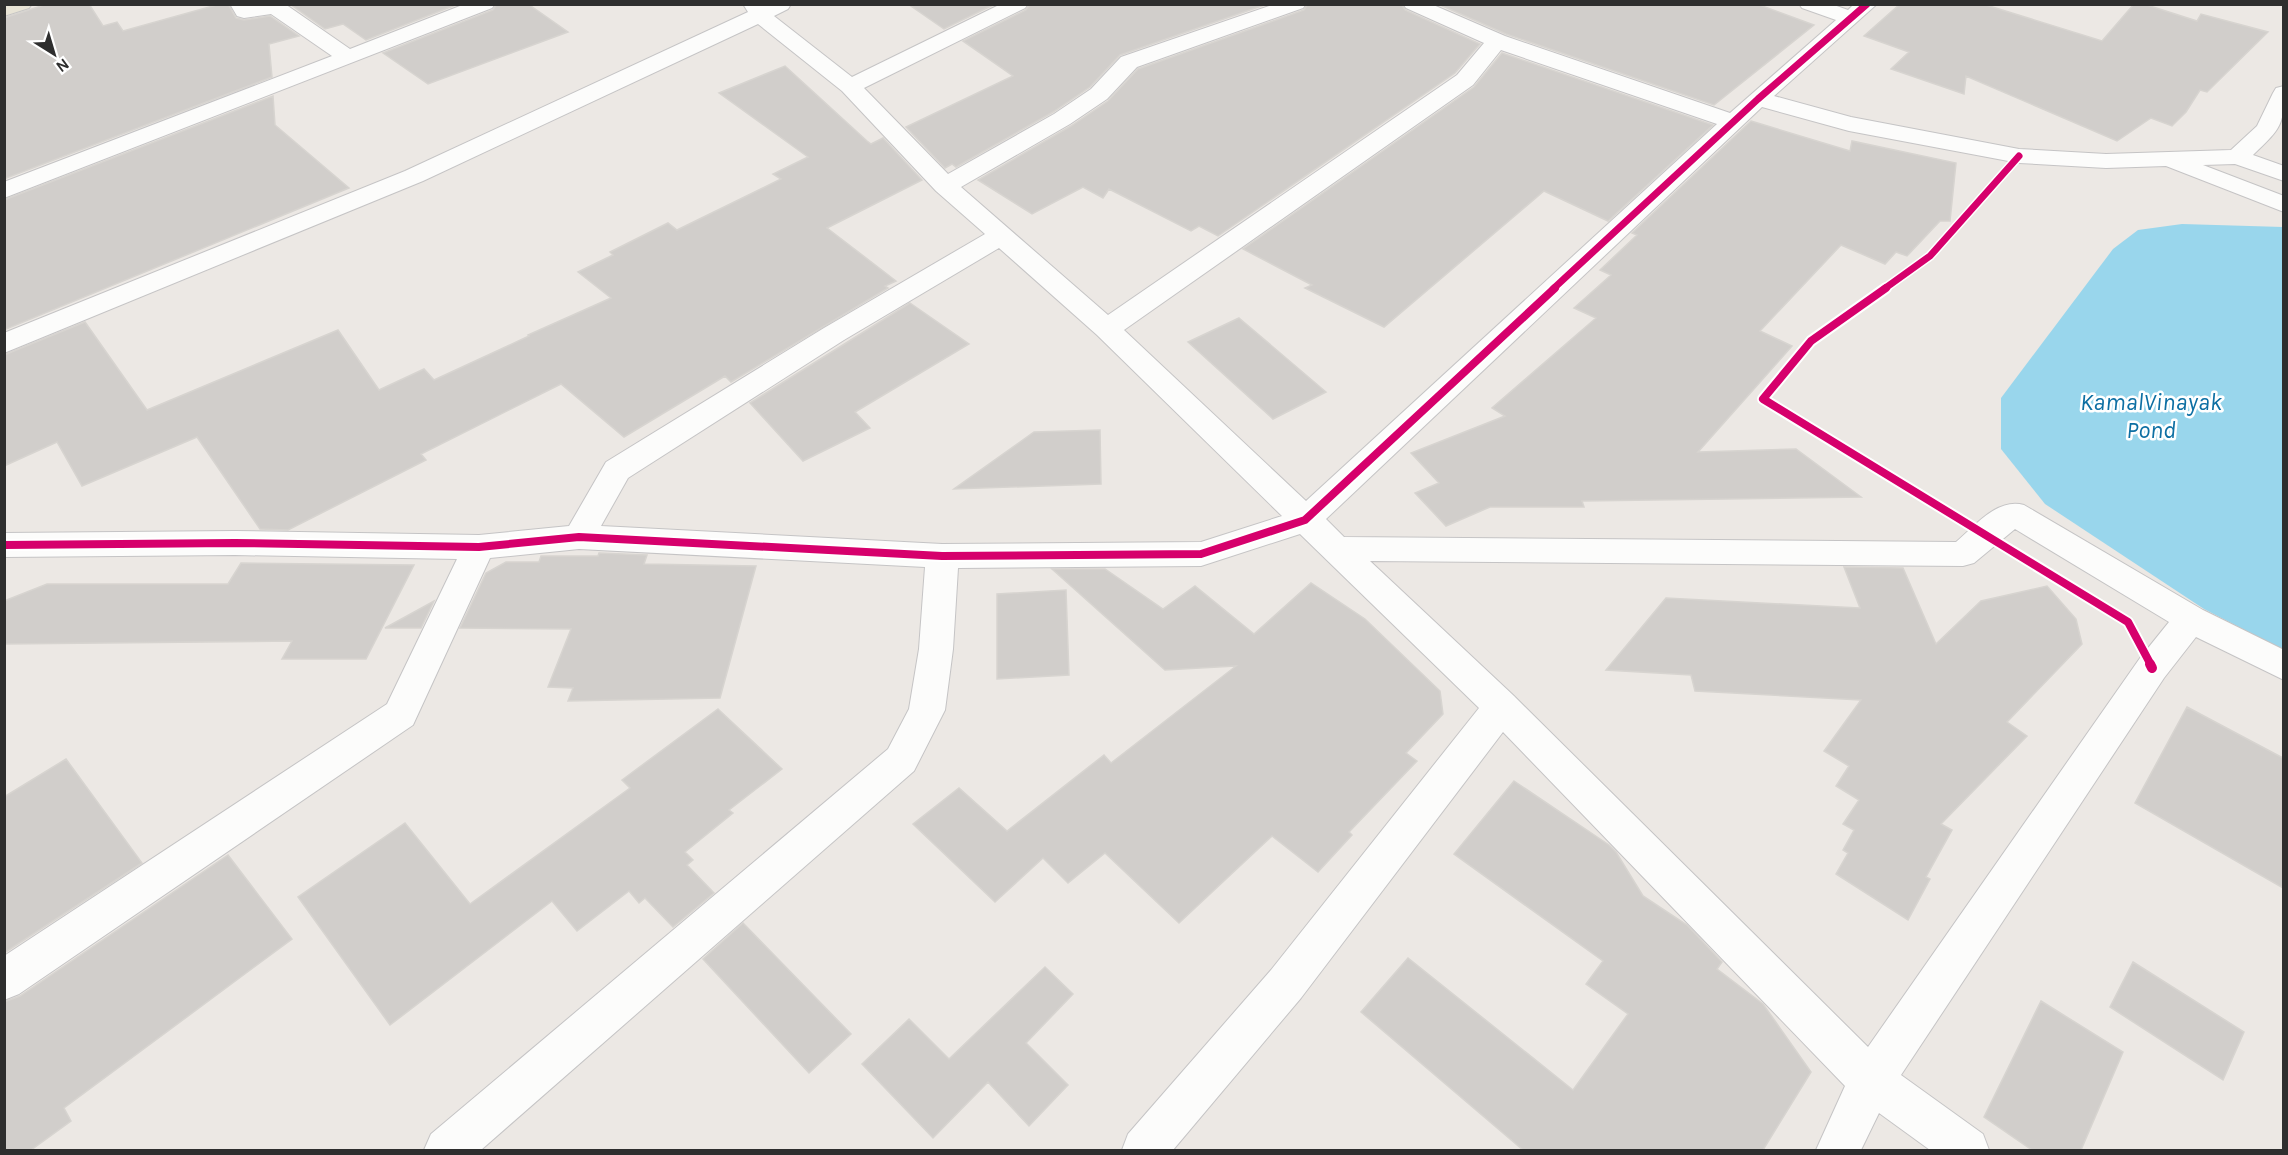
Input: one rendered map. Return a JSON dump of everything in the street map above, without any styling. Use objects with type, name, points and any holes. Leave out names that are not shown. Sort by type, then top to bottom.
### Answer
[{"type":"main road","points":[[4,10],[22,4]]},
{"type":"street","points":[[240,4],[244,12],[275,7],[349,58]]},
{"type":"street","points":[[4,190],[485,4]]},
{"type":"street","points":[[850,86],[1018,4]]},
{"type":"street","points":[[945,186],[1062,119],[1099,94],[1129,62],[1296,4]]},
{"type":"street","points":[[1413,4],[1497,41],[1734,122]]},
{"type":"street","points":[[1809,4],[1859,11]]},
{"type":"street","points":[[4,344],[414,176],[765,8],[850,86],[945,186],[1107,329],[1501,707],[1871,1081],[1967,1150]]},
{"type":"street","points":[[8,550],[235,543],[479,547],[579,537],[942,556],[1201,554],[1305,520],[1758,99],[1859,11]]},
{"type":"street","points":[[1107,329],[1465,80],[1497,41]]},
{"type":"street","points":[[2236,157],[2267,129],[2283,93]]},
{"type":"street","points":[[1758,99],[1849,124],[2019,156],[2106,161],[2236,157],[2283,174]]},
{"type":"street","points":[[2165,159],[2283,205]]},
{"type":"street","points":[[579,537],[617,470],[834,334],[1002,235]]},
{"type":"street","points":[[1336,549],[1963,554],[2013,513],[2191,619],[2283,666]]},
{"type":"street","points":[[4,980],[400,714],[479,547]]},
{"type":"street","points":[[447,1150],[901,760],[927,710],[936,649],[942,556]]},
{"type":"street","points":[[1838,1150],[1871,1081],[2152,669],[2191,619]]},
{"type":"street","points":[[1144,1150],[1286,984],[1501,707]]},
{"type":"water","name":"KamalVinayak Pond","points":[[2182,224],[2283,227],[2283,650],[2204,609],[2045,504],[2001,449],[2001,398],[2113,249],[2138,230]]},
{"type":"building","points":[[47,4],[89,4],[103,26],[117,22],[123,31],[220,4],[228,4],[236,18],[244,20],[270,16],[299,36],[269,44],[272,77],[4,179],[4,18]]},
{"type":"building","points":[[290,4],[458,4],[366,40],[343,24],[325,29]]},
{"type":"building","points":[[497,4],[528,4],[568,32],[428,84],[383,53],[493,10]]},
{"type":"building","points":[[908,4],[995,4],[944,29]]},
{"type":"building","points":[[1030,4],[1267,4],[1120,55],[1090,87],[1053,112],[956,167],[952,164],[945,168],[906,127],[1013,76],[963,41],[1026,10]]},
{"type":"building","points":[[1308,4],[1401,4],[1405,10],[1480,44],[1455,73],[1218,236],[1199,226],[1191,231],[1109,189],[1103,198],[1083,187],[1032,214],[978,180],[1071,126],[1108,101],[1138,69],[1304,10]]},
{"type":"building","points":[[1438,4],[1757,4],[1814,25],[1714,105],[1506,34]]},
{"type":"building","points":[[1900,4],[1983,4],[2102,41],[2134,4],[2144,4],[2197,21],[2201,14],[2268,32],[2207,92],[2200,90],[2186,112],[2172,126],[2151,118],[2117,141],[1966,76],[1964,94],[1891,69],[1909,52],[1864,36]]},
{"type":"building","points":[[1502,53],[1713,125],[1608,221],[1544,191],[1384,327],[1305,288],[1312,285],[1243,249],[1474,87]]},
{"type":"building","points":[[785,66],[871,144],[883,138],[922,180],[827,228],[896,281],[731,382],[725,376],[624,437],[561,384],[421,454],[426,460],[288,530],[260,529],[197,437],[82,486],[57,442],[4,466],[4,355],[85,322],[147,410],[338,330],[379,390],[424,369],[434,380],[611,298],[578,272],[613,255],[610,252],[668,223],[677,230],[781,179],[773,174],[808,157],[719,93]]},
{"type":"building","points":[[273,96],[275,125],[349,188],[4,330],[4,200]]},
{"type":"building","points":[[1751,121],[1850,151],[1852,141],[1956,163],[1950,221],[1940,221],[1907,256],[1896,252],[1885,264],[1841,245],[1760,331],[1792,346],[1698,452],[1796,449],[1861,497],[1582,501],[1584,507],[1490,507],[1446,526],[1415,493],[1439,483],[1411,453],[1505,416],[1492,408],[1596,318],[1574,308],[1611,275],[1600,270],[1637,235],[1632,233]]},
{"type":"building","points":[[910,303],[969,344],[855,412],[870,428],[803,461],[750,403]]},
{"type":"building","points":[[1239,318],[1326,392],[1273,419],[1188,342]]},
{"type":"building","points":[[1100,430],[1101,484],[954,489],[1034,432]]},
{"type":"building","points":[[599,553],[647,555],[644,564],[756,566],[720,698],[568,701],[573,688],[548,687],[571,629],[460,628],[486,573],[506,562],[539,562],[541,556],[598,556]]},
{"type":"building","points":[[241,563],[414,565],[366,659],[282,659],[292,641],[4,644],[4,601],[47,584],[228,584]]},
{"type":"building","points":[[1844,567],[1903,568],[1936,644],[1981,601],[2047,586],[2076,619],[2082,644],[2007,722],[2027,736],[1941,824],[1952,830],[1926,877],[1930,879],[1908,920],[1836,874],[1848,853],[1843,850],[1854,830],[1843,824],[1859,800],[1836,786],[1849,766],[1824,751],[1861,700],[1695,691],[1691,675],[1606,670],[1666,598],[1860,608]]},
{"type":"building","points":[[1052,569],[1105,569],[1163,609],[1195,586],[1254,634],[1311,583],[1365,619],[1440,691],[1443,714],[1406,753],[1417,761],[1349,832],[1352,835],[1318,872],[1272,836],[1179,923],[1105,853],[1068,883],[1043,858],[995,902],[913,824],[959,788],[1007,831],[1104,755],[1111,763],[1236,666],[1165,670]]},
{"type":"building","points":[[1066,590],[1069,675],[997,679],[997,594]]},
{"type":"building","points":[[434,601],[421,628],[385,628]]},
{"type":"building","points":[[2187,707],[2283,758],[2283,888],[2135,803]]},
{"type":"building","points":[[718,709],[782,769],[729,810],[733,813],[685,852],[693,860],[687,865],[714,893],[673,927],[645,898],[639,903],[629,891],[577,931],[552,901],[390,1025],[298,897],[405,823],[470,904],[630,788],[622,780]]},
{"type":"building","points":[[66,759],[142,863],[4,953],[4,797]]},
{"type":"building","points":[[1514,781],[1609,845],[1616,852],[1643,896],[1687,925],[1722,962],[1717,969],[1763,1004],[1811,1072],[1763,1150],[1523,1150],[1361,1012],[1408,958],[1573,1090],[1628,1014],[1586,984],[1603,961],[1454,854]]},
{"type":"building","points":[[228,855],[292,939],[64,1108],[71,1121],[31,1150],[4,1150],[4,1002],[20,996]]},
{"type":"building","points":[[743,923],[851,1034],[809,1073],[703,959]]},
{"type":"building","points":[[2133,962],[2244,1032],[2223,1080],[2110,1007]]},
{"type":"building","points":[[1045,967],[1073,994],[1026,1043],[1068,1085],[1029,1126],[988,1082],[933,1138],[862,1064],[909,1019],[949,1059]]},
{"type":"building","points":[[2041,1001],[2123,1052],[2081,1150],[2032,1150],[1984,1117]]},
{"type":"cycle path","points":[[4,545],[235,543],[479,547],[579,537],[942,556],[1201,554],[1305,520],[1758,99],[1867,4]]},
{"type":"cycle path","points":[[2019,156],[1930,256],[1811,341],[1763,399],[2128,622],[2152,668]]}]
